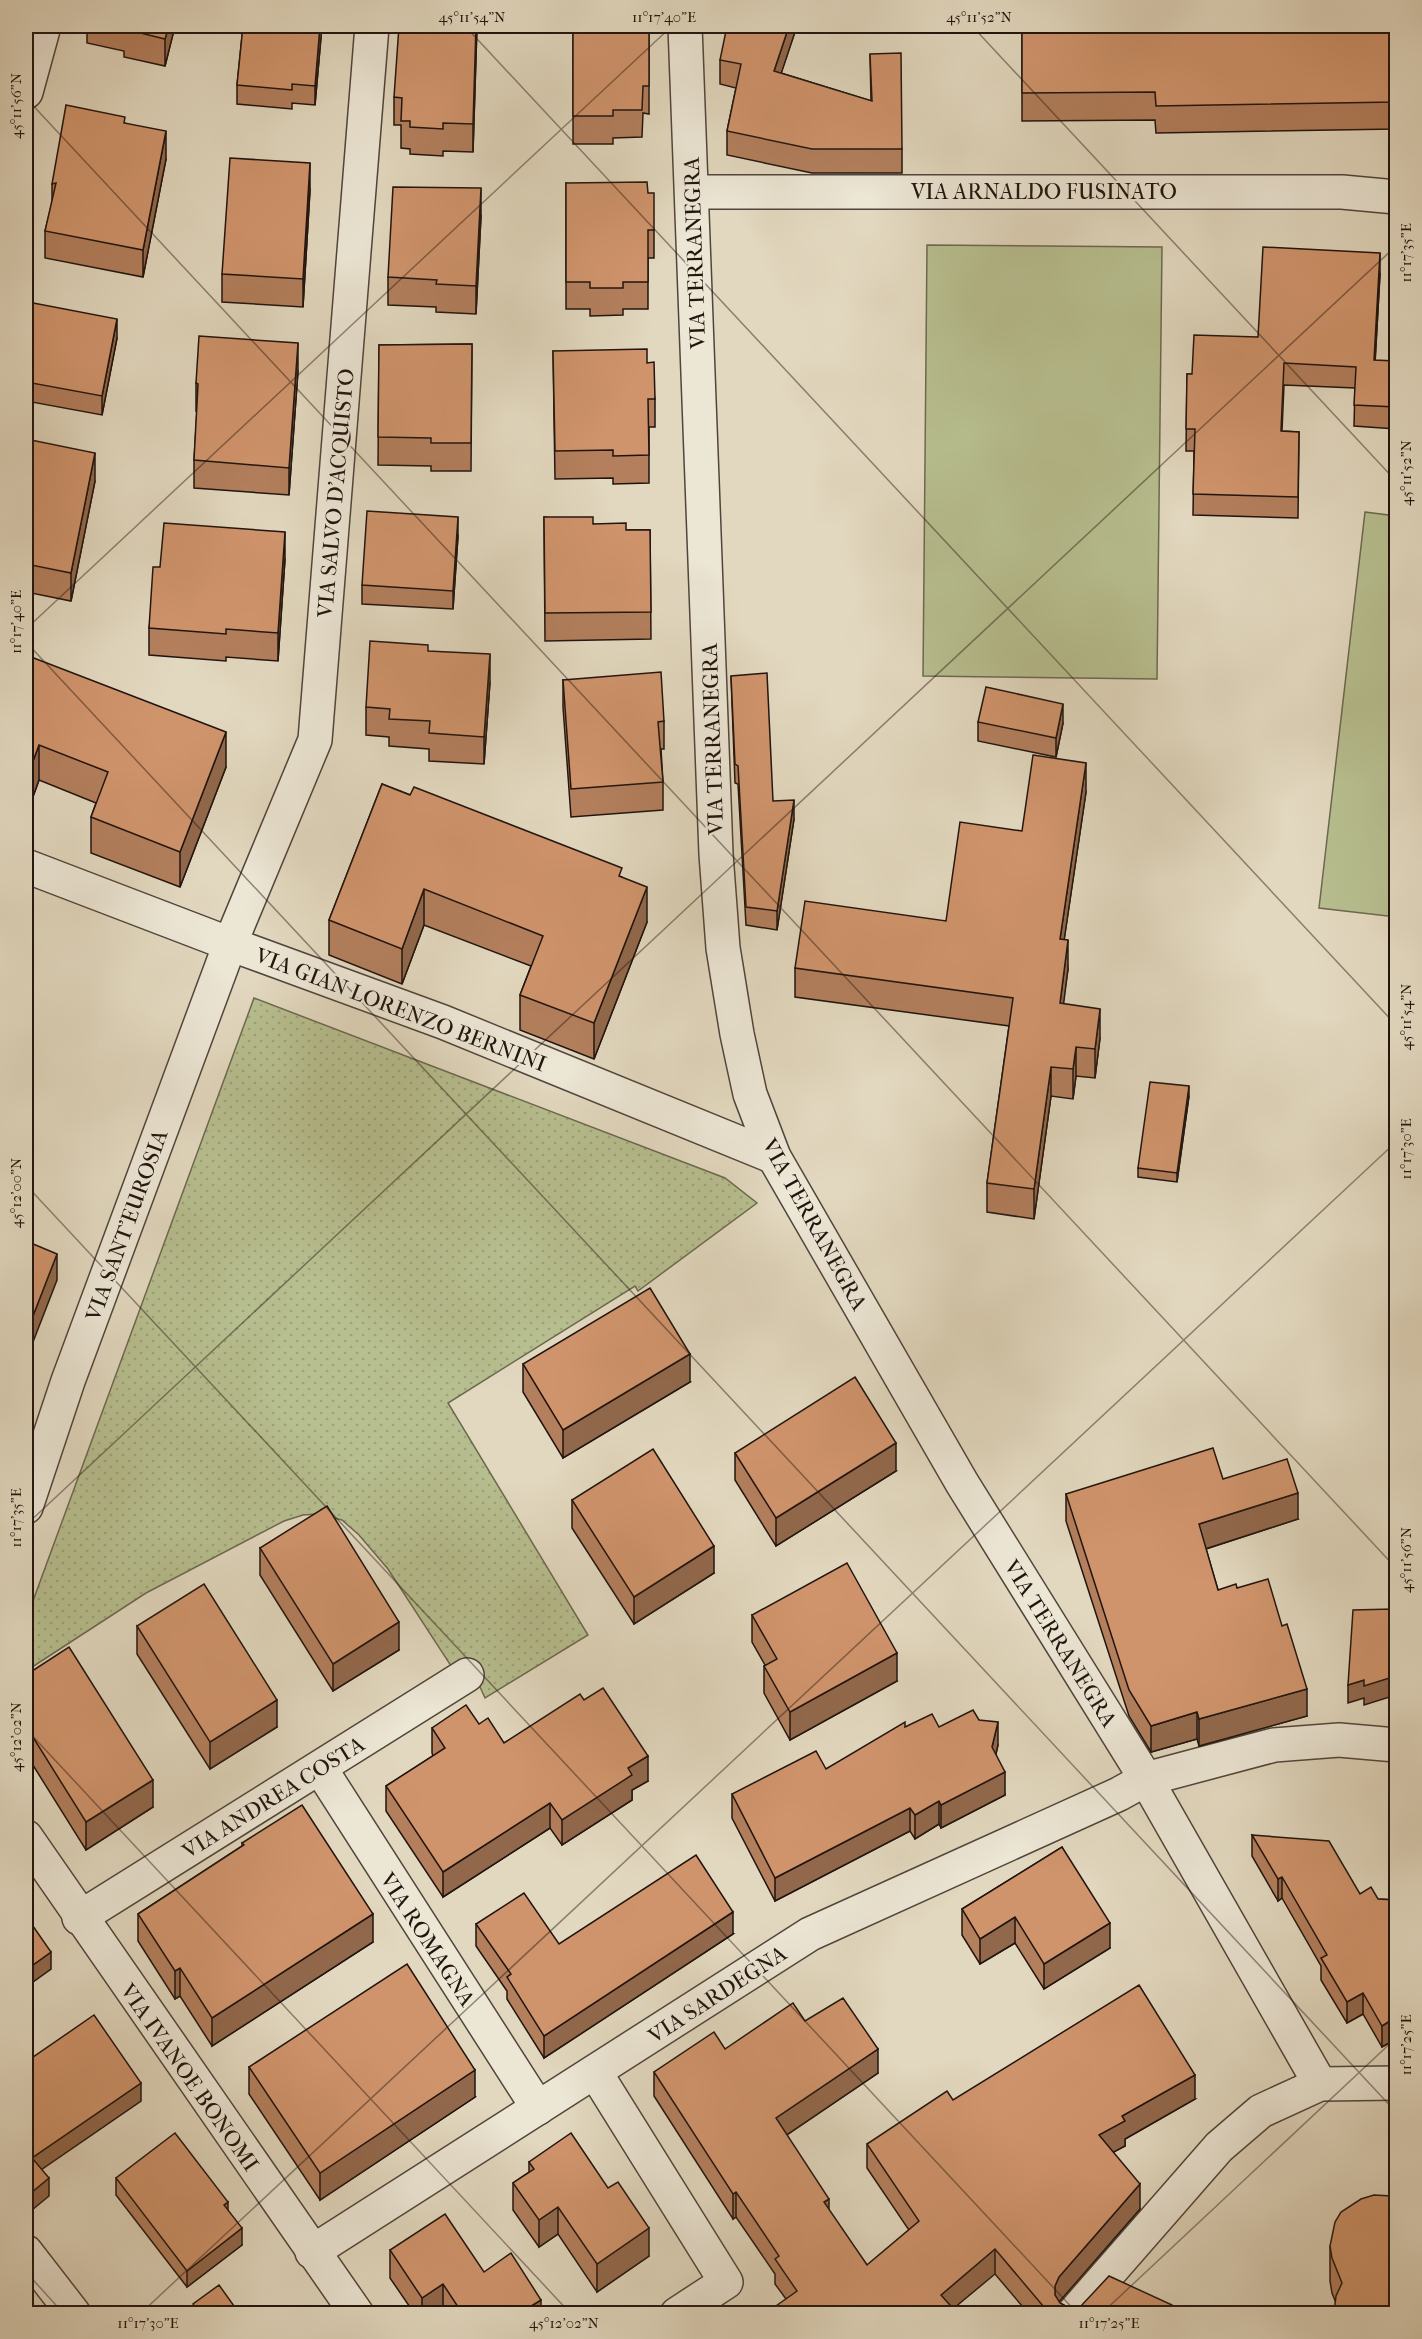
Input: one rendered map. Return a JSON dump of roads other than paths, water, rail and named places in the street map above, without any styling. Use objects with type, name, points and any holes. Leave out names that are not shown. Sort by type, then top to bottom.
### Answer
[{"type":"street","points":[[26,92],[44,26]]},
{"type":"street","name":"VIA SALVO D'ACQUISTO","points":[[230,944],[315,740],[372,26]]},
{"type":"street","name":"VIA TERRANEGRA","points":[[685,26],[716,854],[723,948],[750,1094],[774,1157],[962,1483],[1146,1779],[1320,2084]]},
{"type":"street","name":"VIA ARNALDO FUSINATO","points":[[692,192],[1342,192],[1396,197]]},
{"type":"street","name":"VIA GIAN LORENZO BERNINI","points":[[26,866],[443,1022],[774,1157]]},
{"type":"street","name":"VIA SANT'EUROSIA","points":[[26,1508],[72,1370],[230,944]]},
{"type":"street","name":"VIA ANDREA COSTA","points":[[79,1918],[467,1675]]},
{"type":"street","name":"VIA SARDEGNA","points":[[312,2252],[810,1934],[1119,1794],[1146,1779],[1274,1745],[1339,1740],[1396,1745]]},
{"type":"street","name":"VIA ROMAGNA","points":[[320,1768],[538,2108]]},
{"type":"street","name":"VIA IVANOE BONOMI","points":[[26,1838],[79,1918],[357,2313]]},
{"type":"street","points":[[595,2072],[726,2283],[677,2313]]},
{"type":"street","points":[[1072,2313],[1219,2147],[1261,2111],[1320,2084],[1396,2083]]},
{"type":"street","points":[[26,2252],[74,2313]]}]
